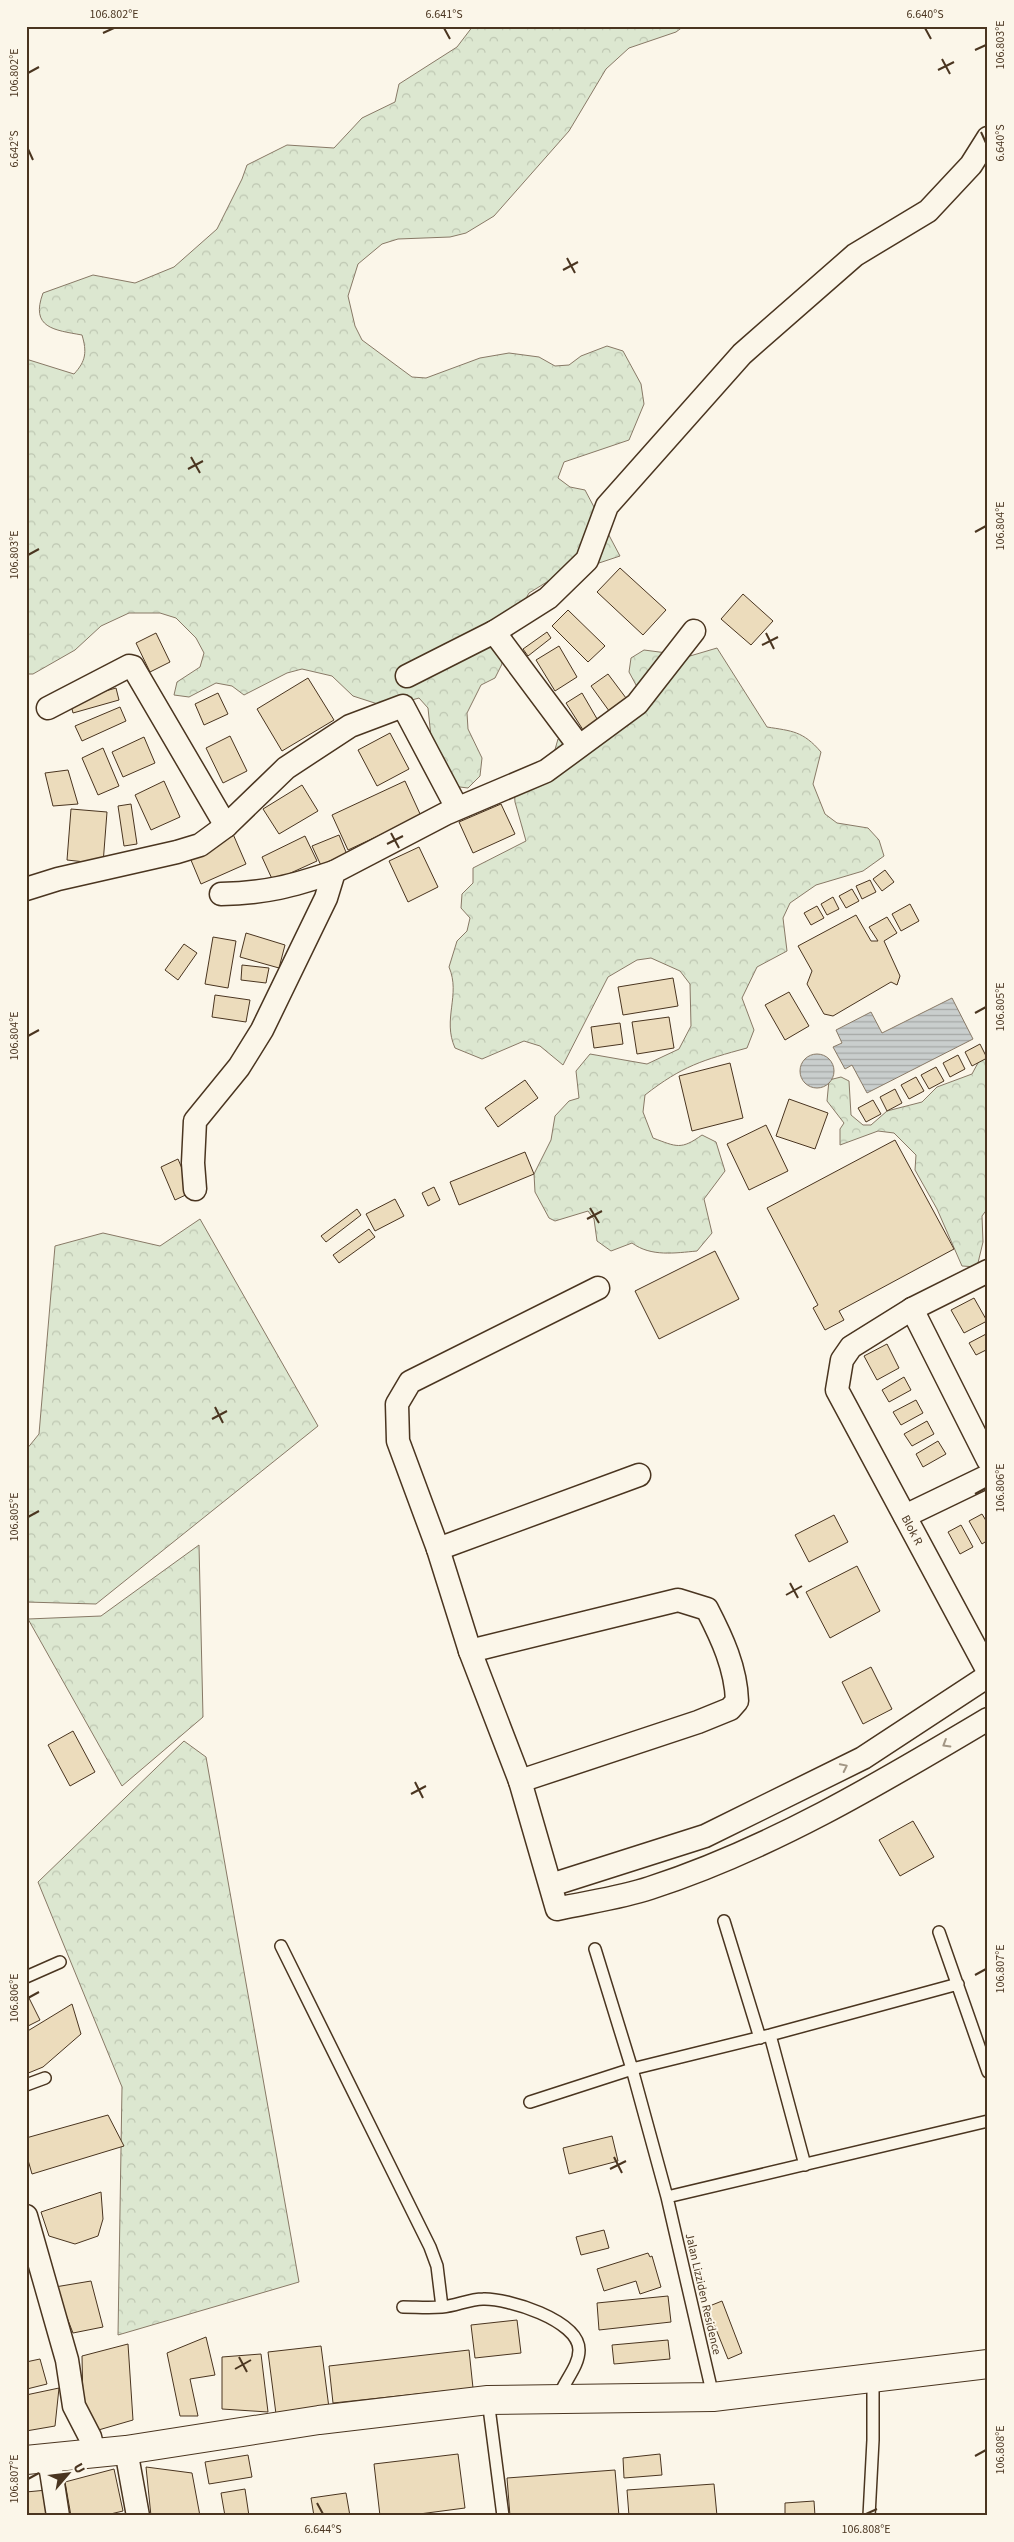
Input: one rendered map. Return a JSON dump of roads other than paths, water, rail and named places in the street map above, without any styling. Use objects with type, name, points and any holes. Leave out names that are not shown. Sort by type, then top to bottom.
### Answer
[{"type":"main road","points":[[38,2459],[126,2450],[319,2420],[488,2400],[714,2397],[873,2376],[988,2364]]},
{"type":"street","points":[[407,676],[494,632],[548,598],[587,560],[607,506],[742,354],[856,255],[928,211],[971,165],[988,138]]},
{"type":"street","points":[[222,894],[257,893],[276,890],[334,872],[458,808],[546,770],[637,704],[694,631]]},
{"type":"street","points":[[494,632],[579,746]]},
{"type":"street","points":[[48,708],[129,666],[134,667],[226,826]]},
{"type":"street","points":[[26,889],[58,879],[200,845],[226,826],[286,768],[350,726],[403,706],[458,808]]},
{"type":"street","points":[[195,1190],[193,1163],[195,1121],[239,1068],[262,1030],[326,898],[334,872]]},
{"type":"street","points":[[988,1271],[912,1309],[988,1460]]},
{"type":"street","points":[[598,1288],[410,1382],[396,1404],[398,1441],[438,1549],[470,1651],[520,1781],[557,1909],[648,1889],[718,1864],[814,1819],[877,1785],[988,1719]]},
{"type":"street","name":"Blok R","points":[[912,1309],[851,1348],[842,1360],[838,1390],[988,1671]]},
{"type":"street","points":[[438,1549],[639,1475]]},
{"type":"street","points":[[905,1516],[988,1476]]},
{"type":"street","points":[[470,1651],[678,1600],[708,1609],[720,1632],[733,1670],[737,1691],[738,1701],[730,1709],[698,1722],[520,1781]]},
{"type":"street","points":[[551,1885],[705,1836],[863,1758],[988,1676]]},
{"type":"street","points":[[800,1789],[814,1819]]},
{"type":"street","points":[[26,2216],[67,2360],[74,2406],[90,2437],[94,2453]]},
{"type":"street","points":[[126,2450],[138,2516]]},
{"type":"street","points":[[38,2459],[58,2516]]},
{"type":"lane","points":[[724,1921],[765,2036],[805,2165]]},
{"type":"lane","points":[[939,1932],[988,2072]]},
{"type":"lane","points":[[281,1946],[430,2246],[437,2266],[442,2307]]},
{"type":"lane","name":"Jalan Lizziden Residence","points":[[595,1949],[632,2069],[667,2197],[704,2363],[714,2397]]},
{"type":"lane","points":[[26,1977],[60,1962]]},
{"type":"lane","points":[[530,2102],[632,2069],[765,2036],[958,1984]]},
{"type":"lane","points":[[26,2085],[45,2078]]},
{"type":"lane","points":[[667,2197],[988,2121]]},
{"type":"lane","points":[[403,2307],[442,2307],[482,2298],[504,2300],[559,2321],[575,2338],[579,2349],[576,2361],[558,2399]]},
{"type":"lane","points":[[869,2516],[873,2440],[873,2376]]},
{"type":"lane","points":[[488,2400],[503,2516]]}]
